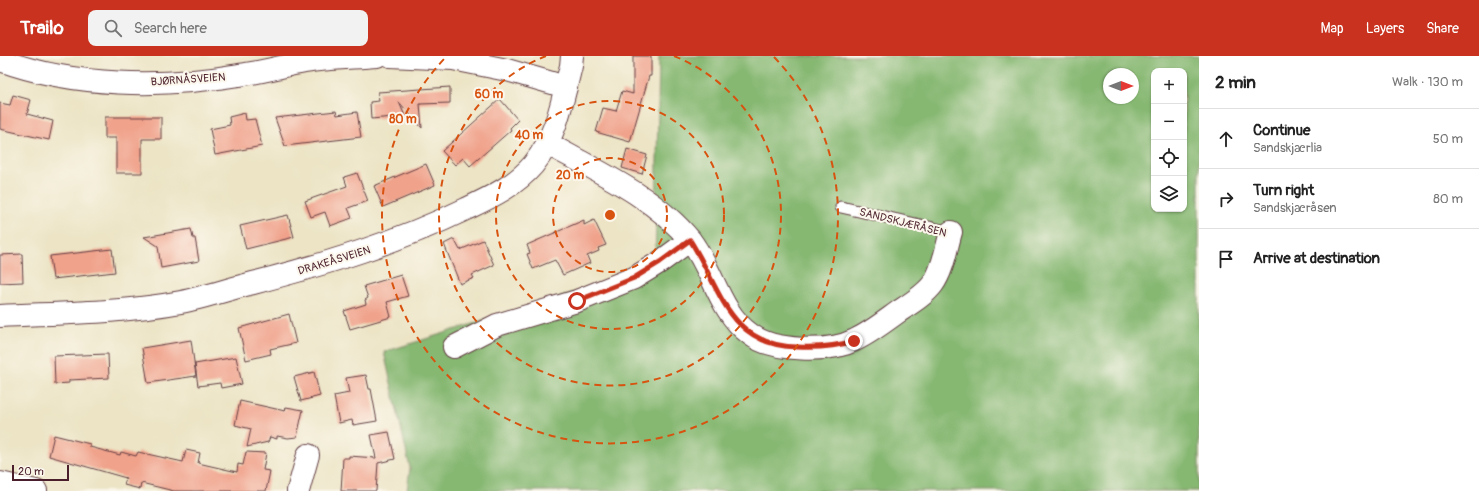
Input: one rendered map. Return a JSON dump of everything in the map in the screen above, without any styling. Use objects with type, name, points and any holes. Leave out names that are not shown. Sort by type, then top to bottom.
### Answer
[{"type":"street","name":"BJØRNÅSVEIEN","points":[[0,60],[20,67],[74,78],[117,82],[180,82],[238,76],[306,62],[377,56]]},
{"type":"street","points":[[390,56],[453,59],[507,70],[566,87]]},
{"type":"street","name":"DRAKEÅSVEIEN","points":[[0,316],[104,310],[182,302],[284,275],[367,250],[435,224],[505,190],[532,166],[548,144],[557,124],[572,56]]},
{"type":"street","name":"SANDSKJÆRÅSEN","points":[[548,144],[615,180],[651,205],[690,240],[704,262],[722,301],[739,324],[750,334],[771,344],[786,347],[815,348],[829,347],[854,341],[925,292],[937,276],[951,232]]},
{"type":"street","points":[[454,347],[498,325],[577,301],[634,278],[660,262],[690,240]]},
{"type":"street","points":[[298,491],[308,454]]},
{"type":"street","points":[[3,486],[36,491]]},
{"type":"lane","name":"SANDSKJÆRÅSEN","points":[[841,207],[951,232]]},
{"type":"green space","points":[[659,56],[1199,56],[1199,491],[407,491],[410,468],[384,352],[655,267]]},
{"type":"building","points":[[633,56],[651,56],[651,76],[649,76],[630,142],[596,132],[603,108],[616,111],[622,91],[633,94]]},
{"type":"building","points":[[450,87],[450,103],[420,104],[422,128],[399,102],[405,116],[371,119],[370,102],[379,101],[378,92]]},
{"type":"building","points":[[13,95],[31,100],[27,114],[53,121],[49,140],[0,129],[0,103],[10,105]]},
{"type":"building","points":[[500,99],[518,120],[510,128],[511,130],[470,166],[463,158],[455,165],[442,151]]},
{"type":"building","points":[[336,111],[337,115],[357,112],[361,137],[285,146],[275,118]]},
{"type":"building","points":[[245,113],[246,120],[255,119],[262,146],[215,155],[210,129],[230,125],[229,117]]},
{"type":"building","points":[[105,117],[161,117],[161,139],[142,139],[142,173],[116,173],[116,138],[105,138]]},
{"type":"building","points":[[627,149],[647,155],[642,174],[622,168]]},
{"type":"building","points":[[426,164],[435,185],[383,207],[374,186]]},
{"type":"building","points":[[357,173],[368,201],[348,208],[352,218],[330,226],[325,212],[311,217],[305,201],[347,186],[344,177]]},
{"type":"building","points":[[288,215],[294,237],[246,249],[240,226]]},
{"type":"building","points":[[584,220],[584,225],[594,220],[606,245],[598,248],[599,251],[587,256],[590,263],[563,275],[555,260],[533,269],[527,254],[530,253],[527,245]]},
{"type":"building","points":[[191,229],[193,238],[195,238],[199,261],[161,268],[158,246],[144,237]]},
{"type":"building","points":[[454,239],[460,250],[483,240],[494,265],[472,275],[474,278],[460,284],[444,244]]},
{"type":"building","points":[[112,249],[115,272],[53,279],[50,256]]},
{"type":"building","points":[[22,254],[23,282],[0,283],[0,255]]},
{"type":"building","points":[[401,275],[408,296],[387,302],[391,317],[350,329],[344,311],[366,304],[365,300],[368,298],[364,286]]},
{"type":"building","points":[[289,314],[296,343],[270,349],[271,354],[246,360],[239,328]]},
{"type":"building","points":[[191,340],[196,376],[148,383],[142,348]]},
{"type":"building","points":[[108,354],[109,378],[69,380],[69,383],[55,384],[54,356]]},
{"type":"building","points":[[236,357],[242,384],[221,388],[220,383],[198,386],[195,364]]},
{"type":"building","points":[[314,372],[320,396],[301,401],[294,377]]},
{"type":"building","points":[[366,375],[369,389],[371,389],[377,421],[353,425],[352,420],[339,423],[334,396],[349,393],[346,378]]},
{"type":"building","points":[[240,401],[285,411],[286,407],[303,410],[297,437],[288,438],[277,436],[277,439],[270,437],[268,442],[247,447],[251,429],[235,425]]},
{"type":"building","points":[[389,432],[395,459],[378,463],[376,491],[341,491],[343,458],[349,458],[349,456],[376,458],[371,435]]},
{"type":"building","points":[[54,435],[90,444],[90,447],[120,455],[121,452],[136,456],[138,452],[183,462],[186,450],[200,453],[198,463],[237,472],[238,464],[243,465],[246,452],[266,453],[263,470],[270,471],[266,491],[174,491],[141,483],[140,489],[124,485],[126,478],[49,456]]},
{"type":"route","points":[[577,301],[634,278],[660,262],[690,240],[704,262],[722,301],[739,324],[761,341],[786,347],[815,348],[842,345],[854,341]]}]
